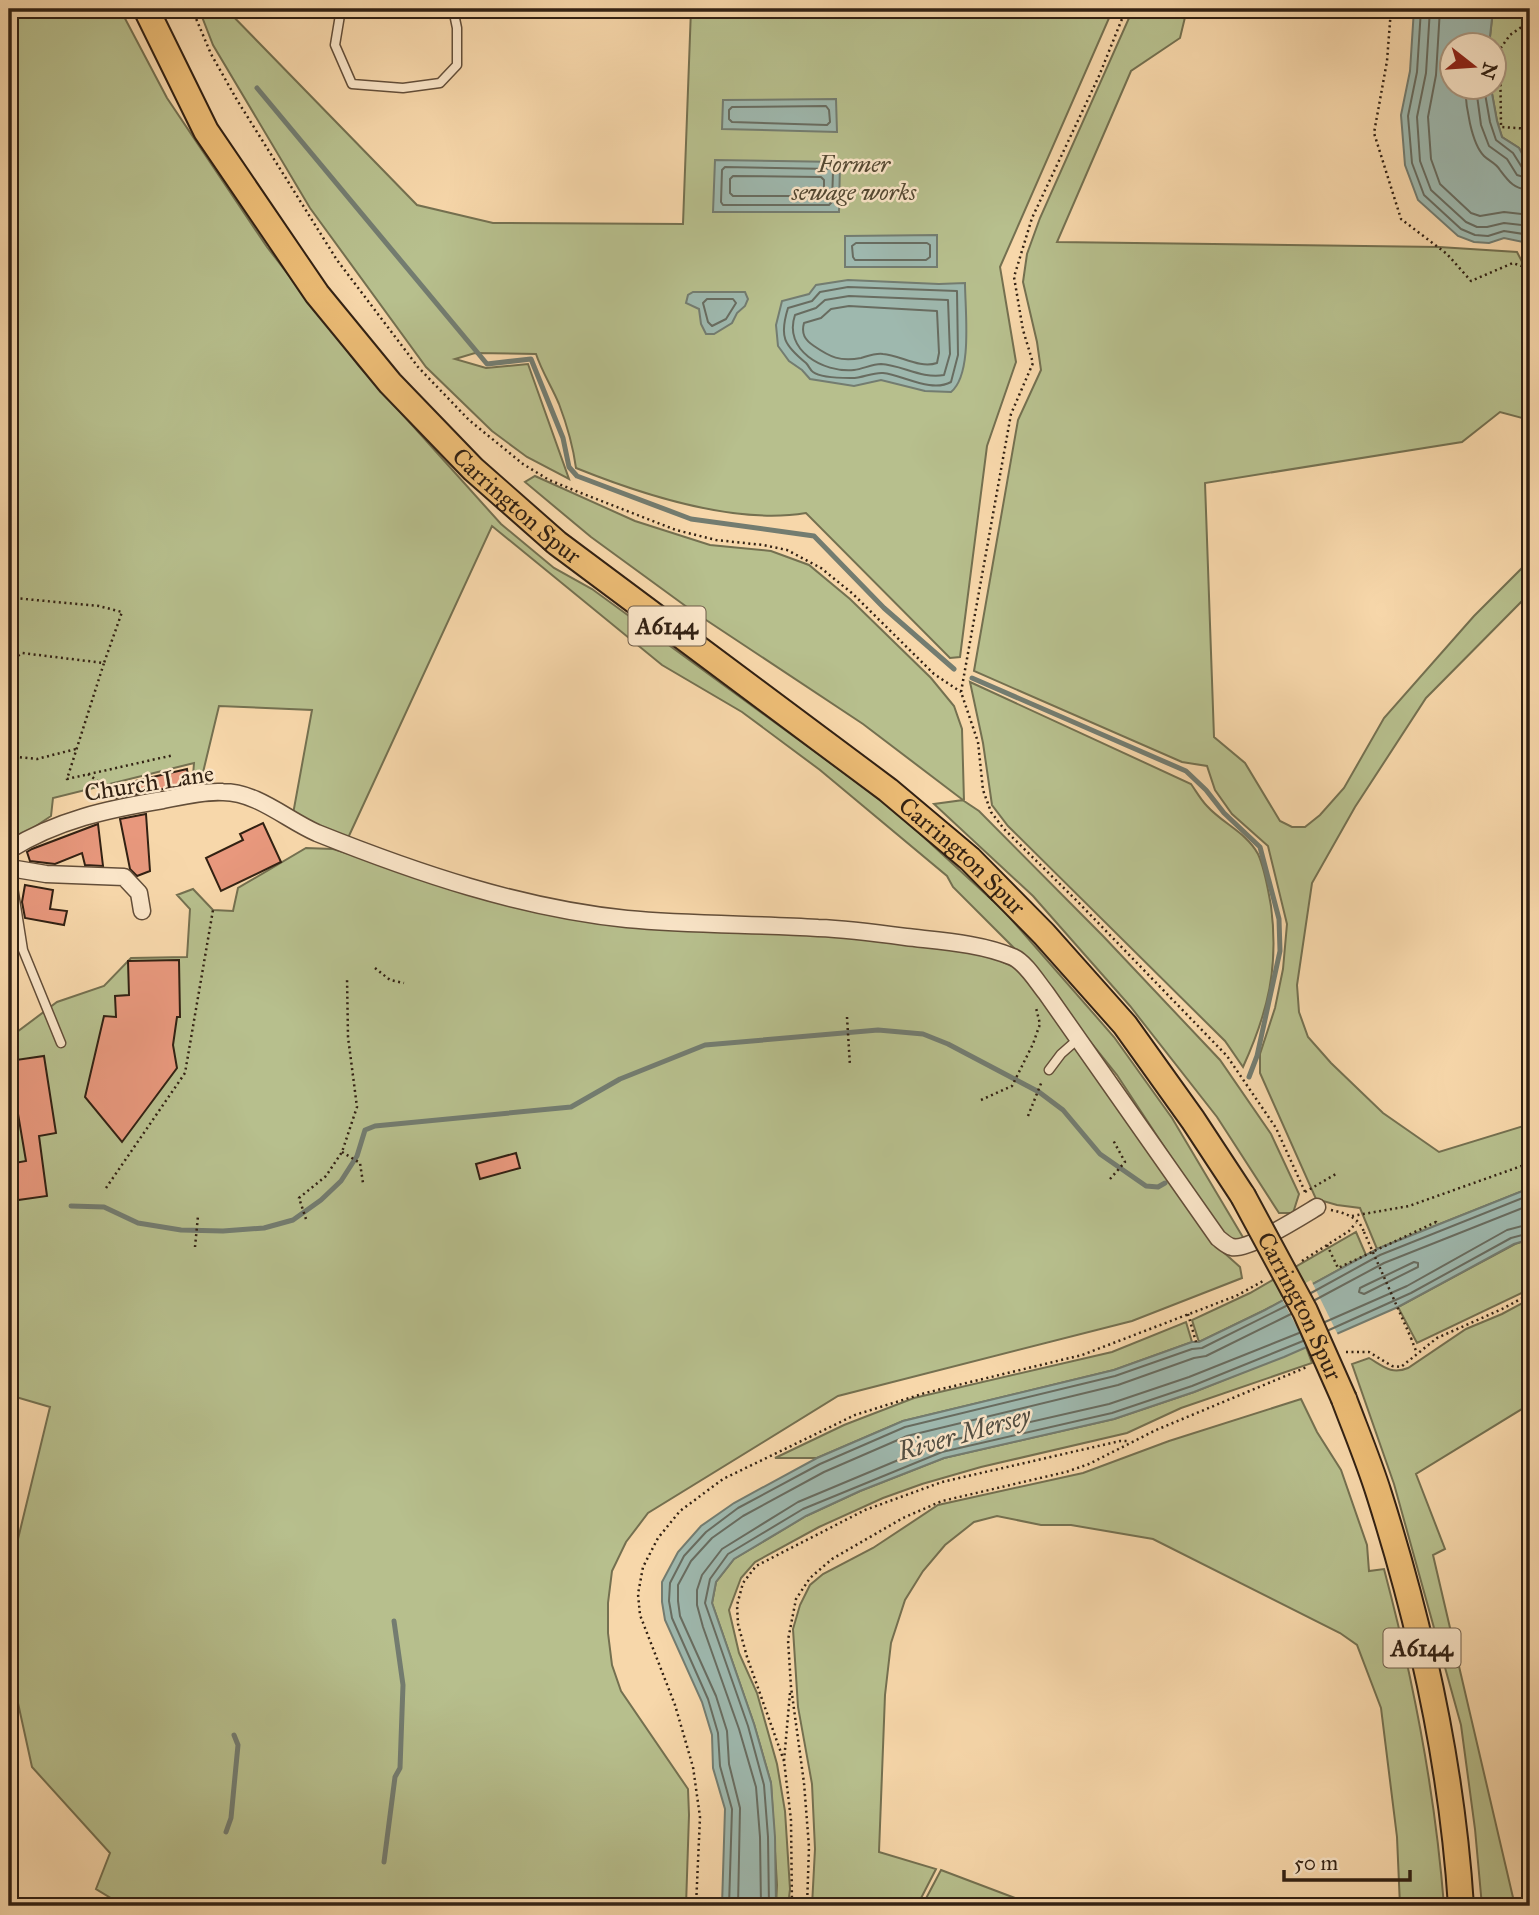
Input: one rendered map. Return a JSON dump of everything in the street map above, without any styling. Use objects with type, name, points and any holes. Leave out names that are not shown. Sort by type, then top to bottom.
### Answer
[{"type":"main road","name":"Carrington Spur","points":[[146,9],[206,131],[317,294],[390,383],[473,469],[557,543],[888,790],[970,859],[1044,934],[1125,1025],[1193,1120],[1243,1196],[1304,1311],[1344,1399],[1378,1492],[1407,1585],[1437,1713],[1449,1780],[1461,1906]]},
{"type":"street","name":"Church Lane","points":[[9,850],[30,837],[86,815],[187,795],[225,791],[262,803],[293,822],[495,896],[627,919],[819,928],[941,941],[992,950],[1016,958],[1046,993],[1212,1232],[1224,1243],[1235,1248],[1255,1241],[1317,1207]]},
{"type":"street","points":[[10,865],[57,875],[124,877],[139,893],[142,911]]},
{"type":"lane","points":[[341,9],[335,45],[352,85],[403,88],[440,83],[457,65],[457,28],[453,9]]},
{"type":"lane","points":[[10,865],[23,950],[61,1043]]},
{"type":"lane","points":[[1049,1070],[1061,1054],[1078,1039]]},
{"type":"path","points":[[192,9],[211,54],[237,100],[337,260],[418,367],[469,420],[523,464],[549,480],[676,530],[716,540],[763,545],[787,551],[821,568],[853,594],[934,674],[961,692]]},
{"type":"path","points":[[1126,9],[1099,76],[1032,218],[1014,277],[1032,363],[1010,414],[961,692],[978,742],[984,790],[991,811],[1004,829],[1227,1056],[1276,1128],[1305,1192],[1317,1207],[1344,1212],[1361,1226],[1416,1353]]},
{"type":"path","points":[[1391,9],[1387,61],[1374,133],[1401,219],[1447,254],[1471,281],[1513,263],[1530,269]]},
{"type":"path","points":[[1530,31],[1523,26],[1510,35],[1500,49],[1499,63],[1502,84],[1501,127],[1530,129]]},
{"type":"path","points":[[9,624],[14,598],[122,612],[67,779],[174,755]]},
{"type":"path","points":[[9,644],[18,656]]},
{"type":"path","points":[[9,662],[22,653],[104,663]]},
{"type":"path","points":[[9,756],[37,759],[76,749]]},
{"type":"path","points":[[88,774],[108,789]]},
{"type":"path","points":[[106,1188],[185,1073],[213,910]]},
{"type":"path","points":[[376,968],[390,980],[404,983]]},
{"type":"path","points":[[306,1219],[299,1198],[326,1176],[342,1152],[358,1107],[348,1037],[347,977]]},
{"type":"path","points":[[981,1100],[1012,1086],[1019,1074],[1040,1024],[1033,998]]},
{"type":"path","points":[[847,1017],[850,1066]]},
{"type":"path","points":[[1028,1116],[1040,1084]]},
{"type":"path","points":[[1111,1179],[1125,1162],[1113,1140]]},
{"type":"path","points":[[342,1152],[360,1163],[363,1183]]},
{"type":"path","points":[[1352,1216],[1409,1206],[1530,1163]]},
{"type":"path","points":[[1305,1192],[1336,1174]]},
{"type":"path","points":[[195,1247],[198,1216]]},
{"type":"path","points":[[1361,1226],[1327,1245],[1338,1268],[1414,1231],[1436,1224]]},
{"type":"path","points":[[1335,1356],[1347,1352],[1368,1352],[1392,1366],[1405,1365],[1437,1338],[1530,1294]]},
{"type":"path","points":[[696,1906],[700,1817],[693,1768],[675,1705],[643,1625],[638,1594],[643,1567],[658,1538],[680,1511],[723,1479],[855,1415],[925,1393],[1082,1355],[1236,1296]]},
{"type":"path","points":[[1188,1314],[1196,1342]]},
{"type":"path","points":[[807,1906],[809,1847],[788,1640],[796,1599],[810,1578],[832,1559],[903,1518],[942,1500],[1066,1472],[1089,1464],[1193,1414],[1312,1366]]},
{"type":"path","points":[[784,1761],[738,1624],[737,1605],[743,1583],[756,1566],[865,1510],[942,1482],[1108,1444],[1133,1441]]},
{"type":"path","points":[[791,1687],[784,1761],[791,1820],[792,1906]]},
{"type":"green space","points":[[9,9],[120,9],[167,98],[267,247],[359,366],[501,524],[554,568],[592,589],[892,808],[1004,911],[1114,1037],[1172,1118],[1244,1239],[1231,1239],[1219,1230],[1117,1075],[1020,954],[953,887],[947,876],[820,770],[742,712],[662,665],[492,526],[348,838],[319,829],[293,814],[312,710],[219,706],[199,789],[192,789],[194,763],[53,798],[51,816],[9,844]]},
{"type":"green space","name":"Former sewage works","points":[[199,9],[226,9],[417,205],[493,223],[683,224],[691,9],[1113,9],[1000,267],[1016,362],[987,446],[960,657],[950,658],[806,513],[778,516],[719,511],[659,497],[576,468],[562,412],[536,354],[475,353],[455,359],[486,368],[528,364],[569,479],[527,457],[492,431],[426,367],[310,208],[213,45]]},
{"type":"green space","points":[[1133,9],[1187,9],[1180,38],[1131,71],[1057,242],[1439,247],[1517,252],[1530,277],[1530,420],[1500,412],[1462,442],[1205,483],[1214,737],[1245,763],[1280,821],[1292,827],[1305,827],[1320,815],[1344,788],[1384,718],[1474,616],[1530,560],[1530,593],[1426,698],[1355,807],[1312,883],[1297,985],[1299,1012],[1308,1037],[1331,1063],[1383,1113],[1439,1152],[1530,1124],[1530,1188],[1377,1249],[1360,1208],[1316,1199],[1260,1073],[1260,1054],[1275,1008],[1283,969],[1287,924],[1268,846],[1232,814],[1215,790],[1207,766],[1182,762],[974,671],[1018,420],[1041,370],[1023,282],[1027,254],[1040,218]]},
{"type":"green space","points":[[1530,9],[1530,168],[1519,148],[1502,137],[1497,121],[1494,102],[1508,102],[1508,32],[1491,32],[1493,10]]},
{"type":"green space","points":[[535,476],[635,521],[710,545],[771,551],[809,565],[850,599],[931,678],[954,706],[962,729],[964,801],[979,811],[1103,936],[1220,1060],[1271,1134],[1299,1194],[1293,1213],[1279,1213],[1217,1117],[1130,1006],[1033,896],[934,804],[963,800],[863,724],[691,610],[591,537],[525,482]]},
{"type":"green space","points":[[970,682],[1191,784],[1213,812],[1241,834],[1258,854],[1271,906],[1274,949],[1265,1008],[1243,1067],[1225,1041],[1008,826],[992,805]]},
{"type":"green space","points":[[306,848],[333,849],[499,900],[853,936],[988,955],[1016,968],[1042,997],[1211,1241],[1240,1267],[1242,1278],[1132,1321],[838,1396],[648,1513],[626,1542],[612,1571],[608,1633],[612,1665],[621,1691],[688,1789],[686,1906],[124,1906],[96,1889],[110,1853],[32,1767],[9,1662],[9,1576],[50,1407],[9,1395],[9,1098],[15,1097],[9,1038],[57,1002],[104,986],[131,958],[187,957],[190,909],[177,895],[193,889],[213,910],[233,911],[238,888]]},
{"type":"green space","points":[[1356,1232],[1366,1255],[1265,1310],[1199,1342],[1192,1320],[1250,1293]]},
{"type":"green space","points":[[1530,1239],[1530,1289],[1417,1343],[1398,1307],[1515,1244]]},
{"type":"green space","points":[[1530,1299],[1530,1404],[1416,1474],[1445,1549],[1433,1555],[1515,1906],[1482,1906],[1461,1725],[1394,1484],[1352,1364],[1369,1358],[1392,1370],[1408,1368],[1466,1329]]},
{"type":"green space","points":[[1186,1322],[1192,1342],[1114,1370],[903,1421],[817,1458],[775,1458],[844,1425],[914,1398],[1112,1352]]},
{"type":"green space","points":[[1306,1347],[1312,1363],[1181,1408],[1127,1433],[981,1467],[922,1484],[883,1498],[819,1527],[755,1562],[741,1578],[729,1610],[739,1653],[757,1693],[777,1764],[785,1811],[790,1889],[788,1906],[776,1906],[771,1783],[754,1724],[712,1603],[716,1582],[734,1559],[806,1516],[860,1491],[944,1458],[1114,1419],[1194,1392]]},
{"type":"green space","points":[[1301,1399],[1317,1432],[1341,1470],[1367,1545],[1369,1571],[1384,1569],[1422,1736],[1435,1820],[1444,1906],[1400,1906],[1397,1837],[1381,1708],[1357,1645],[1340,1633],[1153,1539],[1071,1525],[1041,1525],[997,1516],[974,1522],[945,1545],[923,1571],[905,1600],[891,1643],[885,1695],[879,1852],[936,1869],[917,1906],[812,1906],[815,1849],[812,1784],[798,1707],[793,1629],[800,1605],[810,1585],[823,1574],[873,1548],[938,1505],[1083,1473],[1169,1441]]},
{"type":"green space","points":[[941,1870],[1036,1906],[922,1906]]},
{"type":"water","points":[[1414,9],[1495,9],[1490,32],[1438,32],[1438,102],[1494,102],[1502,137],[1519,148],[1530,168],[1530,241],[1504,238],[1489,243],[1474,242],[1458,236],[1418,200],[1405,165],[1401,115],[1410,71]]},
{"type":"water","points":[[836,99],[837,132],[722,129],[723,100]]},
{"type":"water","points":[[715,160],[840,162],[839,212],[713,212]]},
{"type":"water","points":[[937,235],[937,267],[845,267],[845,236]]},
{"type":"water","points":[[848,280],[965,283],[965,357],[958,383],[951,392],[925,391],[881,380],[854,386],[810,379],[789,361],[778,346],[776,325],[782,301],[809,294],[816,285]]},
{"type":"water","points":[[693,292],[745,292],[748,299],[732,323],[714,334],[706,334],[701,324],[699,309],[686,303],[688,295]]},
{"type":"water","name":"River Mersey","points":[[1530,1188],[1530,1239],[1514,1244],[1398,1307],[1284,1357],[1114,1419],[944,1458],[860,1491],[806,1516],[734,1559],[716,1582],[712,1603],[754,1724],[771,1783],[776,1906],[722,1906],[725,1809],[713,1768],[712,1735],[702,1702],[665,1620],[662,1602],[662,1582],[678,1552],[701,1526],[734,1503],[817,1458],[903,1421],[1114,1370],[1192,1342],[1199,1342],[1265,1310],[1377,1249]]},
{"type":"pier","points":[[1311,1280],[1339,1337],[1309,1350],[1281,1297]]},
{"type":"building","points":[[187,769],[189,784],[116,798],[114,786]]},
{"type":"building","points":[[146,814],[150,871],[137,876],[130,869],[120,819]]},
{"type":"building","points":[[263,823],[281,862],[221,891],[206,858],[243,840],[240,834]]},
{"type":"building","points":[[98,824],[103,866],[85,865],[82,853],[55,864],[30,861],[27,852],[32,849]]},
{"type":"building","points":[[25,885],[53,890],[50,909],[67,911],[64,925],[25,918],[22,902]]},
{"type":"building","points":[[179,960],[180,1017],[177,1017],[173,1045],[177,1068],[122,1142],[85,1097],[104,1016],[116,1017],[115,996],[129,995],[128,961]]},
{"type":"building","points":[[44,1056],[56,1133],[39,1136],[47,1196],[11,1201],[9,1164],[26,1161],[9,1061]]},
{"type":"building","points":[[516,1153],[520,1168],[480,1179],[476,1164]]},
{"type":"waterway","points":[[257,88],[487,364],[531,359],[563,438],[569,467],[577,476],[691,519],[814,536],[884,608],[954,669]]},
{"type":"waterway","points":[[972,678],[1186,771],[1260,847],[1279,919],[1280,951],[1257,1056],[1249,1077]]},
{"type":"waterway","points":[[71,1206],[104,1207],[138,1223],[181,1230],[264,1228],[293,1220],[321,1200],[341,1181],[357,1156],[365,1130],[375,1126],[571,1107],[620,1079],[705,1045],[878,1030],[923,1034],[948,1044],[1039,1092],[1063,1110],[1100,1154],[1146,1186],[1158,1187],[1165,1183]]},
{"type":"waterway","points":[[9,1205],[15,1204]]},
{"type":"waterway","points":[[384,1862],[395,1777],[400,1768],[403,1685],[394,1621]]},
{"type":"waterway","points":[[226,1832],[231,1818],[238,1745],[234,1735]]}]
